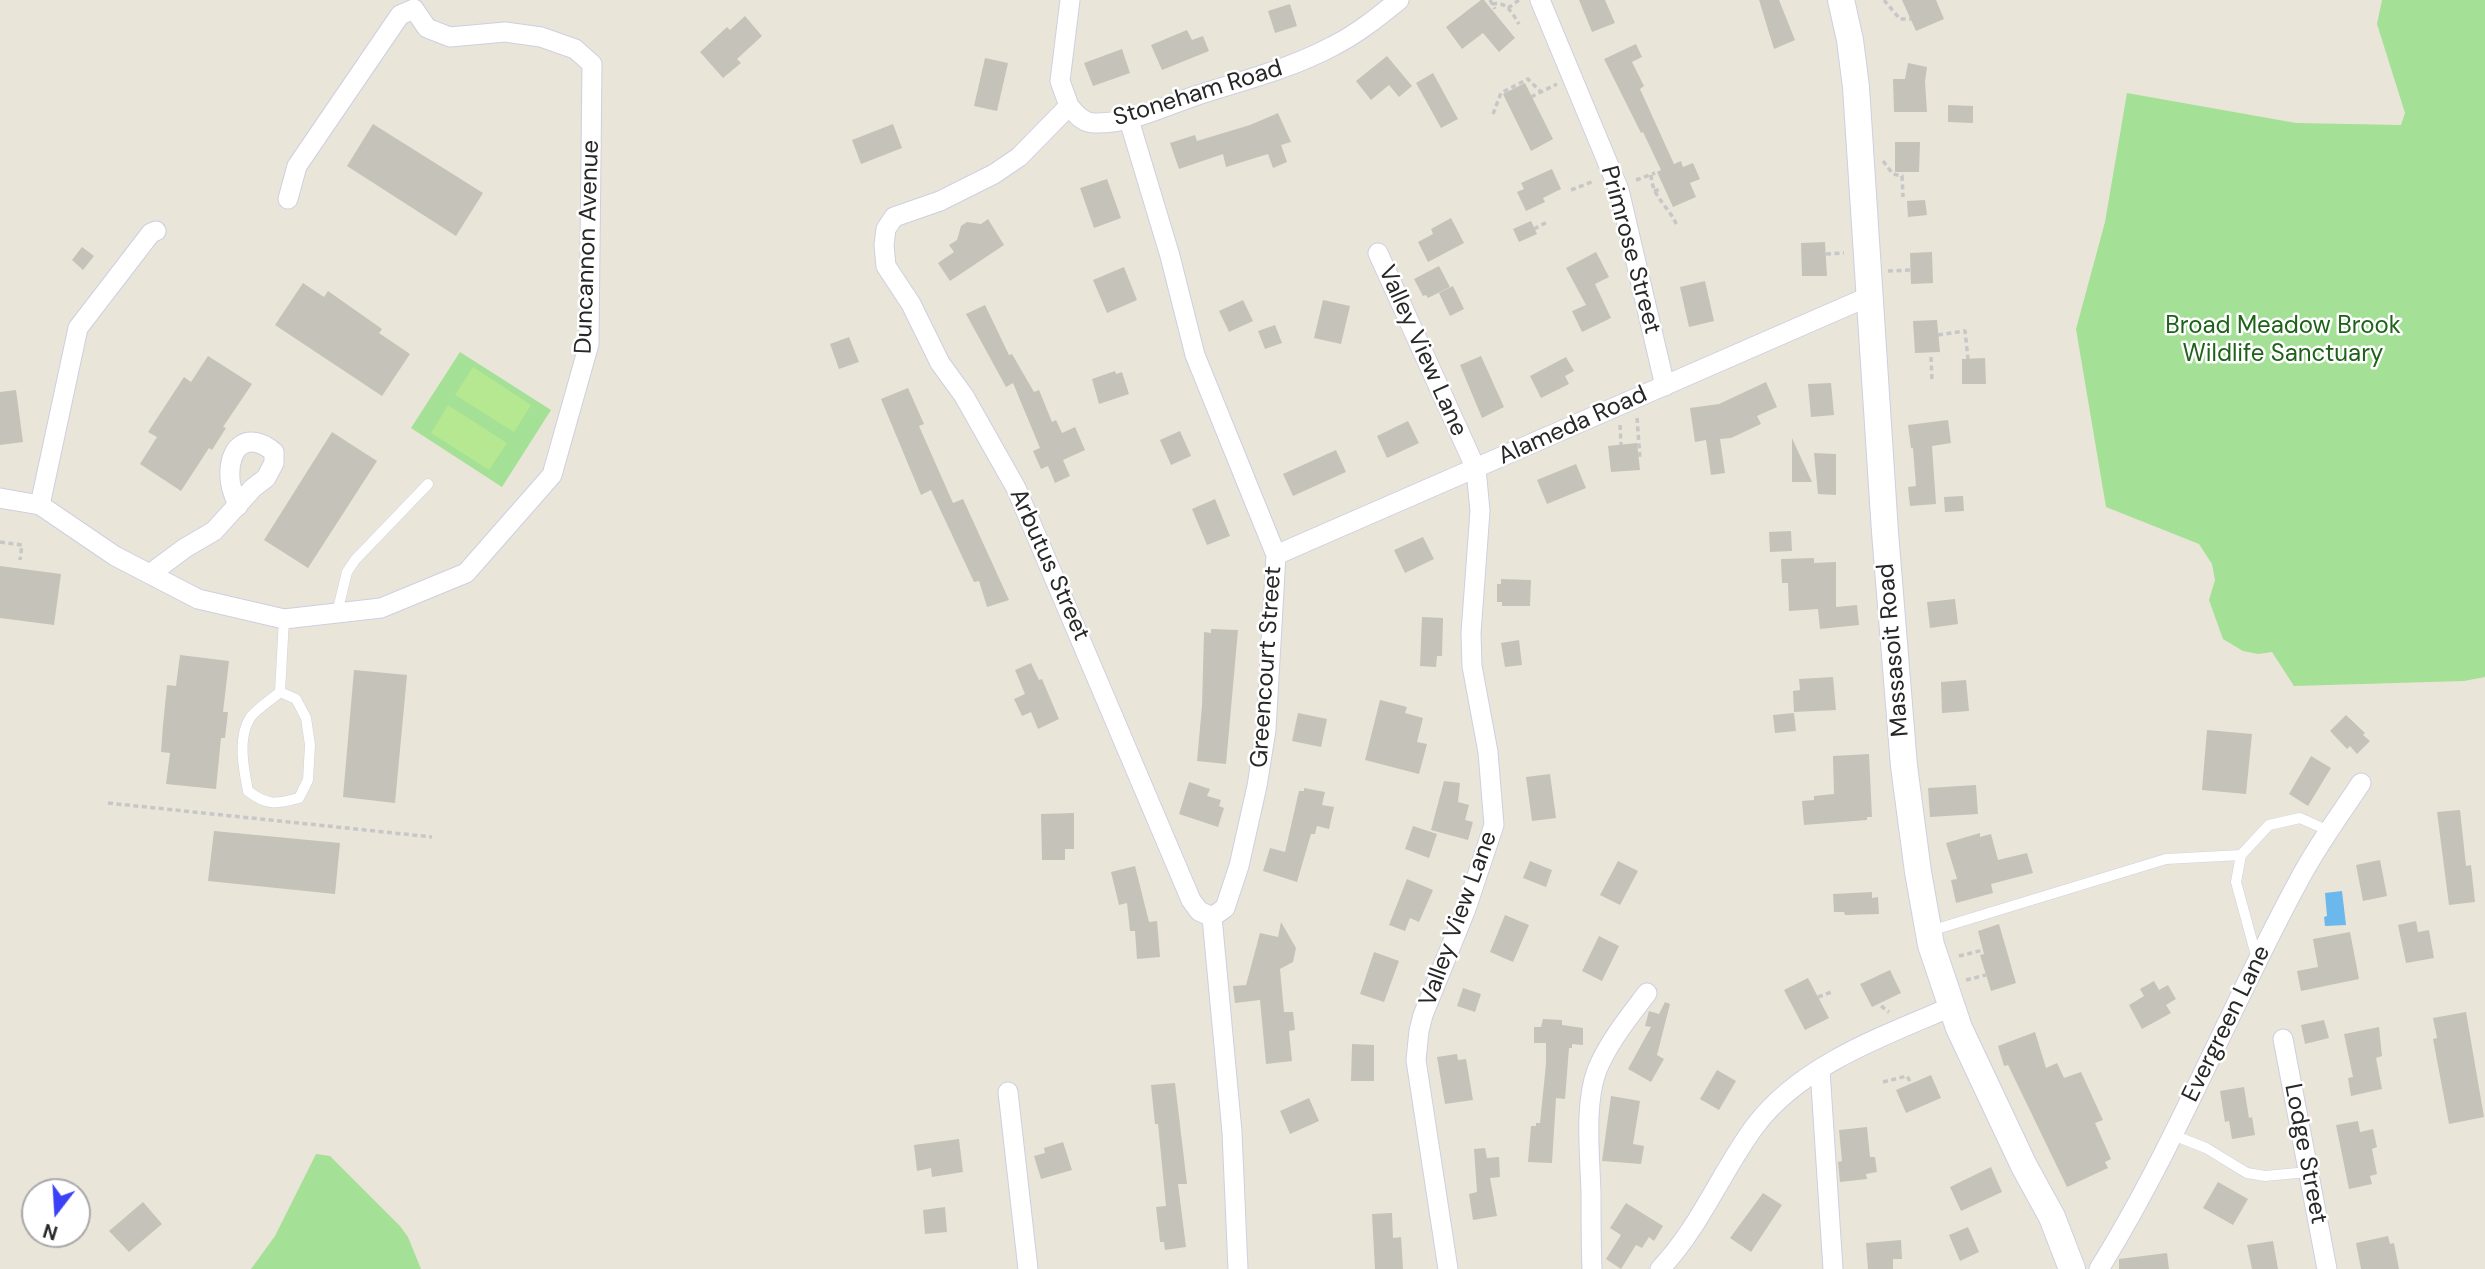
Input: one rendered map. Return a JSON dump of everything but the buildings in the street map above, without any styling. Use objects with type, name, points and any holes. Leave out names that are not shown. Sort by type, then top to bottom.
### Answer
[{"type":"main road","name":"Massasoit Road","points":[[1841,0],[1856,87],[1885,532],[1904,766],[1928,932],[1951,1007],[2015,1149],[2052,1217],[2072,1269]]},
{"type":"street","points":[[1069,106],[1060,81],[1070,0]]},
{"type":"street","name":"Stoneham Road","points":[[1069,106],[1082,119],[1091,123],[1129,120],[1309,59],[1364,28],[1399,0]]},
{"type":"street","name":"Primrose Street","points":[[1540,0],[1619,190],[1665,386]]},
{"type":"street","name":"Duncannon Avenue","points":[[0,498],[40,505],[115,556],[198,599],[284,620],[381,608],[466,573],[552,475],[589,344],[592,64],[575,49],[541,37],[505,32],[450,37],[427,28],[414,9],[400,15],[297,166],[288,199]]},
{"type":"street","name":"Arbutus Street","points":[[1069,106],[1019,157],[994,174],[940,201],[894,217],[886,229],[886,266],[911,304],[940,363],[964,397],[1016,488],[1191,900],[1199,911],[1212,917]]},
{"type":"street","name":"Greencourt Street","points":[[1129,120],[1170,256],[1195,355],[1276,555],[1266,730],[1257,786],[1239,866],[1225,908],[1212,917]]},
{"type":"street","points":[[40,505],[78,328],[151,233],[156,231]]},
{"type":"street","name":"Valley View Lane","points":[[1378,253],[1476,469],[1480,511],[1471,633],[1472,666],[1489,764],[1494,825],[1466,909],[1423,1015],[1416,1060],[1448,1269]]},
{"type":"street","name":"Alameda Road","points":[[1276,555],[1870,296]]},
{"type":"street","points":[[150,574],[214,531],[238,506]]},
{"type":"street","name":"Evergreen Lane","points":[[2099,1269],[2173,1135],[2300,879],[2361,783]]},
{"type":"street","points":[[1212,917],[1232,1132],[1238,1269]]},
{"type":"street","points":[[1592,1269],[1592,1094],[1602,1059],[1647,993]]},
{"type":"street","points":[[1660,1269],[1689,1233],[1744,1143],[1780,1099],[1820,1070],[1876,1040],[1951,1007]]},
{"type":"street","name":"Lodge Street","points":[[2283,1040],[2327,1269]]},
{"type":"street","points":[[1820,1070],[1833,1269]]},
{"type":"street","points":[[1008,1092],[1028,1269]]},
{"type":"lane","points":[[337,613],[347,572],[355,560],[428,484]]},
{"type":"lane","points":[[280,692],[296,699],[306,718],[310,746],[308,780],[299,798],[281,803],[261,801],[248,791],[243,753],[250,718],[280,692],[284,620]]},
{"type":"lane","points":[[2257,961],[2236,882],[2241,855],[2269,825],[2300,818],[2330,832]]},
{"type":"lane","points":[[1928,932],[2166,859],[2241,855]]},
{"type":"lane","points":[[2173,1135],[2206,1148],[2247,1173],[2265,1176],[2308,1172]]},
{"type":"path","points":[[1508,8],[1519,0]]},
{"type":"path","points":[[1884,0],[1900,19],[1911,19]]},
{"type":"path","points":[[1491,2],[1502,3],[1519,24]]},
{"type":"path","points":[[1491,2],[1495,9]]},
{"type":"path","points":[[1531,97],[1571,77]]},
{"type":"path","points":[[1493,114],[1501,93],[1528,79],[1541,92]]},
{"type":"path","points":[[1883,160],[1893,174],[1902,176],[1903,197]]},
{"type":"path","points":[[1651,175],[1654,191],[1677,226]]},
{"type":"path","points":[[1572,190],[1591,182]]},
{"type":"path","points":[[1654,191],[1661,189]]},
{"type":"path","points":[[1534,229],[1549,221]]},
{"type":"path","points":[[1938,335],[1965,331],[1968,359]]},
{"type":"path","points":[[1931,357],[1932,380]]},
{"type":"path","points":[[1636,398],[1640,459]]},
{"type":"path","points":[[0,542],[22,545],[20,559]]},
{"type":"path","points":[[108,803],[432,837]]},
{"type":"path","points":[[1954,958],[1983,950]]},
{"type":"path","points":[[1818,997],[1834,991]]},
{"type":"path","points":[[1883,1082],[1907,1076],[1912,1083]]},
{"type":"green space","name":"Broad Meadow Brook Wildlife Sanctuary","points":[[2382,0],[2485,0],[2485,677],[2464,681],[2294,686],[2272,652],[2258,654],[2243,651],[2223,639],[2209,600],[2215,580],[2212,564],[2199,544],[2106,507],[2076,329],[2105,222],[2127,93],[2296,123],[2401,125],[2405,113],[2377,24]]},
{"type":"green space","points":[[460,352],[551,410],[502,487],[411,428]]},
{"type":"green space","points":[[473,367],[531,405],[514,432],[455,395]]},
{"type":"green space","points":[[448,405],[507,443],[489,470],[431,433]]},
{"type":"green space","points":[[316,1154],[330,1156],[400,1226],[408,1237],[421,1269],[251,1269],[275,1236]]},
{"type":"water","points":[[2342,891],[2346,925],[2325,926],[2325,893]]}]
